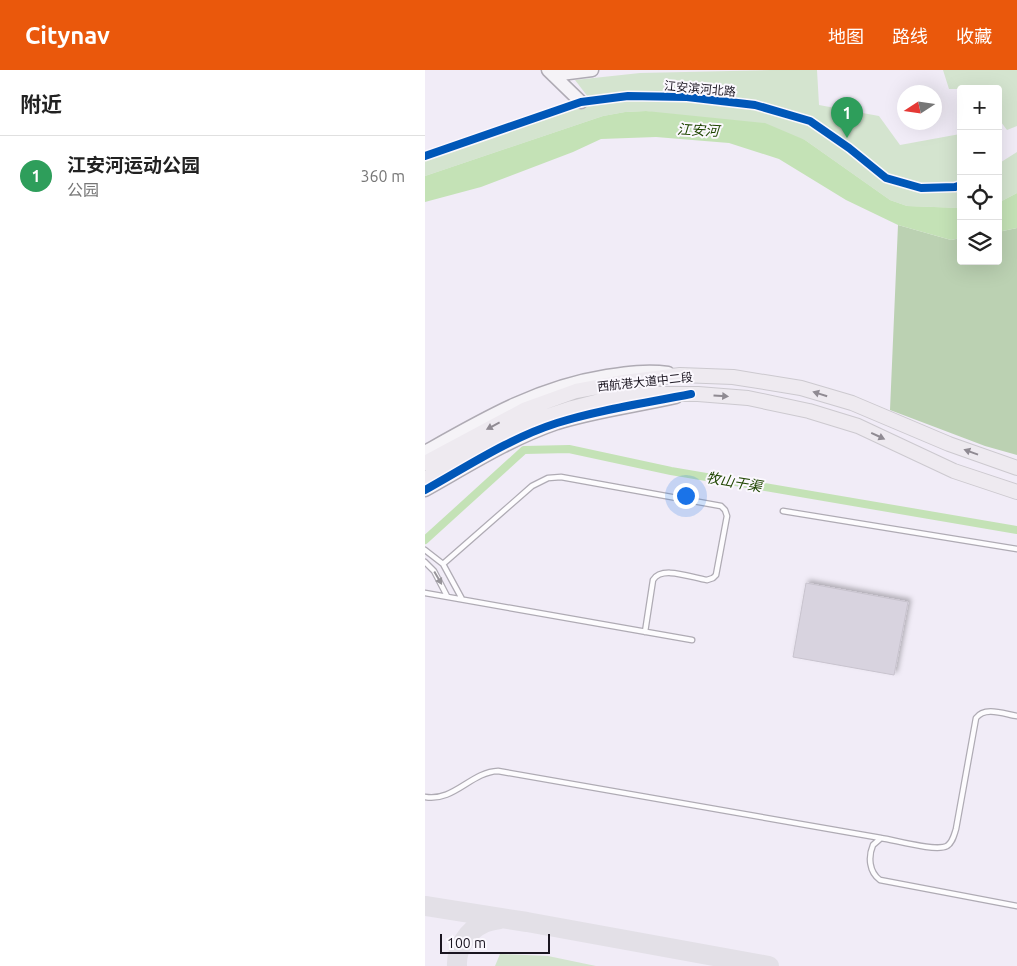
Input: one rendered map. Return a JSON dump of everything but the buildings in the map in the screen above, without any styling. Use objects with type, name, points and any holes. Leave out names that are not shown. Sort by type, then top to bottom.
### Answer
[{"type":"main road","name":"西航港大道中二段","points":[[426,477],[526,409],[577,391],[625,382],[680,375],[733,376],[801,388],[852,403],[949,444],[1017,468]]},
{"type":"main road","name":"西航港大道中二段","points":[[426,477],[493,439],[533,421],[572,408],[611,398],[637,395],[691,394],[748,398],[809,411],[858,426],[954,472],[1017,492]]},
{"type":"street","points":[[551,72],[592,70]]},
{"type":"street","points":[[551,72],[581,102]]},
{"type":"street","points":[[425,452],[497,412],[530,397],[565,385],[630,372],[657,372],[680,375]]},
{"type":"lane","points":[[443,564],[532,486],[548,478],[561,477],[721,506],[727,516],[716,575],[707,580],[665,572],[655,576],[645,632]]},
{"type":"lane","points":[[783,511],[1017,549]]},
{"type":"lane","points":[[425,550],[443,564],[462,599]]},
{"type":"lane","points":[[425,562],[433,571],[447,596]]},
{"type":"lane","points":[[425,593],[692,640]]},
{"type":"lane","points":[[425,797],[443,797],[483,775],[498,771],[934,848],[943,847],[949,845],[956,829],[976,718],[985,711],[1017,716]]},
{"type":"lane","points":[[881,838],[873,845],[870,859],[873,873],[879,880],[1017,906]]},
{"type":"shaded area","points":[[817,70],[819,105],[879,116],[900,145],[957,135],[957,208],[907,206],[890,200],[805,140],[646,111],[603,116],[425,176],[425,153],[588,97],[575,80],[640,73]]},
{"type":"shaded area","points":[[943,70],[1017,70],[1017,126],[1007,130],[1002,123],[1002,85],[957,85],[957,89],[949,89]]},
{"type":"shaded area","points":[[1017,152],[1017,193],[1002,201],[1002,175],[1002,161]]},
{"type":"shaded area","points":[[898,225],[951,240],[957,239],[957,265],[1002,265],[1002,231],[1017,228],[1017,455],[985,446],[890,410]]},
{"type":"shaded area","points":[[500,954],[548,956],[596,966],[495,966]]},
{"type":"water","name":"江安河","points":[[646,111],[765,123],[805,140],[890,200],[907,206],[957,208],[957,239],[951,240],[898,225],[846,200],[779,159],[729,143],[656,137],[601,139],[573,152],[481,187],[425,202],[425,176],[603,116]]},
{"type":"water","points":[[1017,193],[1017,228],[1002,231],[1002,201]]},
{"type":"waterway","name":"牧山干渠","points":[[425,540],[524,450],[569,449],[671,471],[1017,530]]},
{"type":"taxiway","points":[[425,906],[527,922],[769,966]]},
{"type":"taxiway","points":[[457,966],[461,946],[468,935],[478,926],[500,919]]},
{"type":"cycle path","name":"江安滨河北路","points":[[425,156],[581,102],[628,96],[687,97],[755,105],[810,121],[849,148],[886,178],[921,188],[957,186]]},
{"type":"cycle path","points":[[425,490],[489,453],[540,429],[590,414],[691,394]]},
{"type":"place","name":"江安河运动公园","points":[[847,138]]}]
